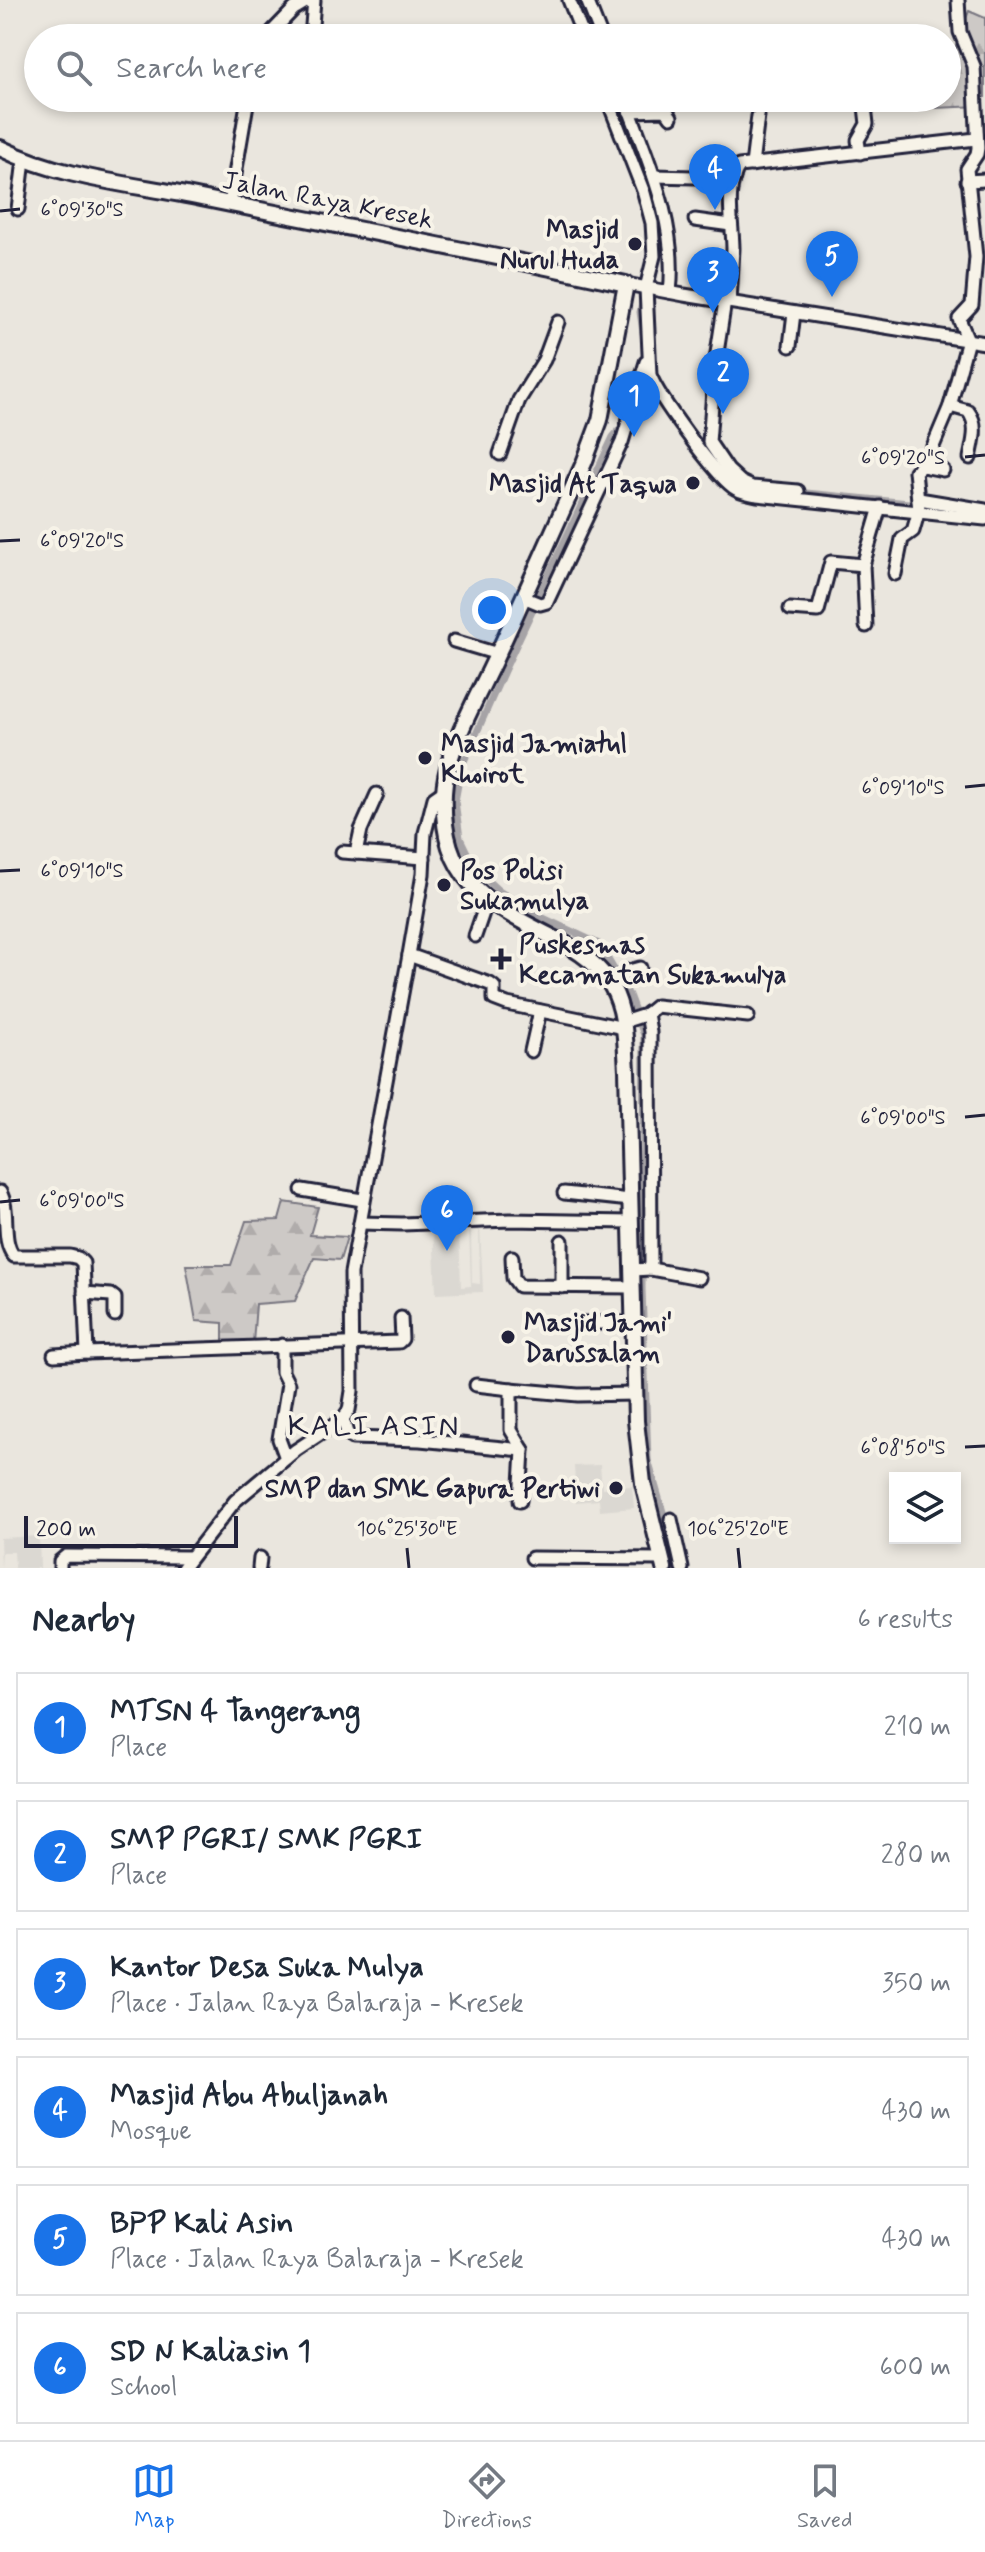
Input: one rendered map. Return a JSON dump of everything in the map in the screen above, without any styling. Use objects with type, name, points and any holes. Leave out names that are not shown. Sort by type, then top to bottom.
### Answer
[{"type":"main road","name":"Jalan Raya Kresek","points":[[0,148],[24,160],[74,175],[626,284]]},
{"type":"main road","points":[[626,284],[600,420],[532,601],[498,654],[461,732],[444,791],[447,828],[454,859],[487,901],[577,950],[617,979],[627,1023],[631,1222],[641,1270],[632,1287],[635,1394],[643,1483],[666,1529],[672,1566]]},
{"type":"street","points":[[279,24],[312,0]]},
{"type":"street","points":[[311,24],[312,0]]},
{"type":"street","points":[[569,0],[578,24]]},
{"type":"street","points":[[587,0],[596,24]]},
{"type":"street","points":[[958,0],[960,24]]},
{"type":"street","points":[[895,574],[902,539],[913,531],[919,505],[915,472],[923,466],[950,406],[968,340],[958,321],[972,305],[980,236],[967,181],[967,169],[977,154],[974,66],[961,34]]},
{"type":"street","points":[[230,204],[246,112]]},
{"type":"street","points":[[614,112],[647,176],[654,240],[648,289],[650,375],[662,397],[718,472],[737,490],[784,498],[880,507],[919,505],[985,510]]},
{"type":"street","points":[[629,112],[647,176],[671,242],[672,271],[666,292]]},
{"type":"street","points":[[669,112],[671,117]]},
{"type":"street","points":[[860,153],[858,140],[867,124],[866,112]]},
{"type":"street","points":[[752,165],[758,116]]},
{"type":"street","points":[[798,491],[752,487],[741,482],[728,470],[709,442],[715,366],[728,301],[734,178],[739,166],[976,139]]},
{"type":"street","points":[[18,209],[24,160]]},
{"type":"street","points":[[647,176],[734,178]]},
{"type":"street","points":[[967,181],[985,180]]},
{"type":"street","points":[[695,220],[731,225]]},
{"type":"street","name":"Jalan Raya Kresek","points":[[626,284],[985,343]]},
{"type":"street","points":[[790,346],[794,313]]},
{"type":"street","points":[[500,454],[519,400],[544,360],[558,322]]},
{"type":"street","points":[[532,601],[545,605],[552,592],[622,442],[634,395],[648,358]]},
{"type":"street","points":[[950,406],[968,411],[973,419],[975,432],[970,458]]},
{"type":"street","points":[[923,466],[943,470]]},
{"type":"street","points":[[919,505],[985,519]]},
{"type":"street","points":[[866,626],[863,565],[880,507]]},
{"type":"street","points":[[790,609],[818,611],[831,562],[863,565]]},
{"type":"street","points":[[454,641],[498,654]]},
{"type":"street","points":[[183,1568],[235,1501],[286,1458],[343,1419],[351,1402],[351,1273],[362,1200],[409,955],[425,833],[434,798],[444,791]]},
{"type":"street","points":[[356,853],[361,830],[377,794]]},
{"type":"street","points":[[342,852],[424,858]]},
{"type":"street","points":[[475,936],[487,901]]},
{"type":"street","points":[[409,955],[490,984],[494,987],[494,999],[540,1011],[627,1023],[661,1005],[748,1016]]},
{"type":"street","points":[[617,979],[640,968]]},
{"type":"street","points":[[503,1018],[507,1004]]},
{"type":"street","points":[[531,1051],[540,1011]]},
{"type":"street","points":[[646,1014],[650,1032],[641,1270],[699,1278]]},
{"type":"street","points":[[302,1190],[362,1200]]},
{"type":"street","points":[[0,1192],[5,1203],[10,1252],[14,1256],[78,1258],[83,1263],[87,1353]]},
{"type":"street","points":[[564,1193],[630,1200]]},
{"type":"street","points":[[360,1223],[510,1220],[631,1222]]},
{"type":"street","points":[[562,1241],[562,1287]]},
{"type":"street","points":[[512,1257],[513,1278],[519,1286],[632,1287]]},
{"type":"street","points":[[84,1293],[111,1295],[115,1298],[115,1315]]},
{"type":"street","points":[[54,1355],[400,1342],[401,1318]]},
{"type":"street","points":[[576,1323],[633,1323]]},
{"type":"street","points":[[282,1345],[282,1372],[288,1384],[279,1439],[286,1458]]},
{"type":"street","points":[[476,1385],[578,1395],[635,1394]]},
{"type":"street","points":[[511,1389],[510,1425],[523,1450],[520,1501]]},
{"type":"street","points":[[343,1419],[352,1438],[420,1440],[523,1450]]},
{"type":"street","points":[[60,1568],[60,1561],[66,1556],[190,1557]]},
{"type":"street","points":[[532,1558],[672,1566]]},
{"type":"shaded area","points":[[480,1226],[483,1292],[436,1294],[433,1228]],"holes":[[[469,1229],[471,1286],[461,1287],[459,1230]],[[471,1231],[479,1231],[480,1284],[472,1283]]]},
{"type":"shaded area","points":[[600,1465],[602,1488],[632,1486],[634,1508],[600,1511],[599,1500],[576,1502],[574,1466]]},
{"type":"shaded area","points":[[39,1536],[40,1568],[15,1568],[14,1552],[2,1552],[1,1568],[0,1538]]},
{"type":"green space","points":[[969,11],[985,18],[985,97],[979,97],[980,106],[961,107],[961,32]]},
{"type":"green space","points":[[284,1202],[318,1207],[310,1235],[347,1237],[340,1260],[314,1258],[295,1301],[256,1304],[253,1343],[223,1344],[223,1323],[196,1321],[186,1265],[231,1265],[246,1221],[279,1220]]},
{"type":"waterway","points":[[654,194],[655,222]]},
{"type":"waterway","points":[[643,300],[640,312],[644,339]]},
{"type":"waterway","points":[[626,422],[613,437],[504,671],[461,768],[455,801],[460,838],[475,869],[499,891],[541,917],[599,944],[629,995],[644,1035],[642,1289],[648,1460],[665,1519],[674,1568]]},
{"type":"waterway","points":[[796,492],[919,504]]},
{"type":"place","name":"Masjid Abu Abuljanah","points":[[715,210]]},
{"type":"place","name":"Masjid Nurul Huda","points":[[635,244]]},
{"type":"place","name":"BPP Kali Asin","points":[[832,297]]},
{"type":"place","name":"Kantor Desa Suka Mulya","points":[[713,313]]},
{"type":"place","name":"SMP PGRI/ SMK PGRI","points":[[723,414]]},
{"type":"place","name":"MTSN 4 Tangerang","points":[[634,437]]},
{"type":"place","name":"Masjid At Taqwa","points":[[693,483]]},
{"type":"place","name":"Masjid Jamiatul Khoirot","points":[[425,758]]},
{"type":"place","name":"Pos Polisi Sukamulya","points":[[444,885]]},
{"type":"place","name":"Puskesmas Kecamatan Sukamulya","points":[[501,959]]},
{"type":"place","name":"SD N Kaliasin 1","points":[[447,1251]]},
{"type":"place","name":"Masjid Jami' Darussalam","points":[[508,1337]]},
{"type":"place","name":"SMP dan SMK Gapura Pertiwi","points":[[616,1488]]},
{"type":"district","name":"KALI ASIN","points":[[374,1425]]}]
